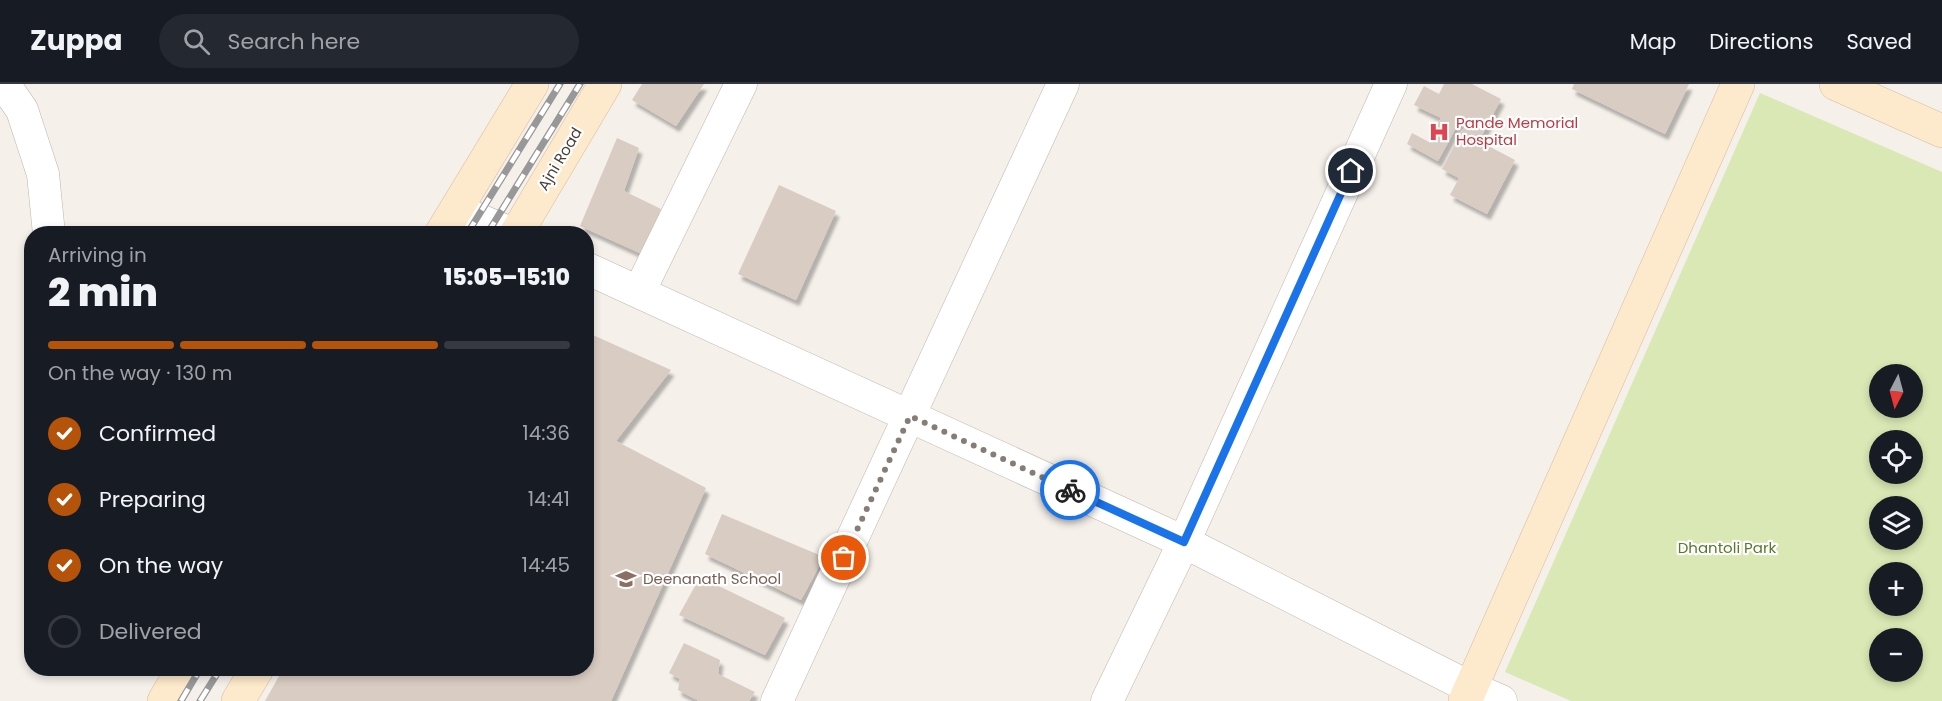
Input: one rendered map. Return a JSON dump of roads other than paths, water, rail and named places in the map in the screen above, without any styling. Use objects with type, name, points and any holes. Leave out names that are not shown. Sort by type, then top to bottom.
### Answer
[{"type":"street","points":[[4,84],[22,110],[43,174],[48,226]]},
{"type":"street","points":[[470,226],[448,222],[532,84]]},
{"type":"street","name":"Ajni Road","points":[[519,226],[605,84]]},
{"type":"street","points":[[639,292],[741,84]]},
{"type":"street","points":[[777,701],[1063,84]]},
{"type":"street","points":[[1107,701],[1184,542],[1390,84]]},
{"type":"street","points":[[1468,695],[1738,84]]},
{"type":"street","points":[[1836,84],[1942,131]]},
{"type":"street","points":[[594,272],[1184,542],[1468,695],[1501,701]]},
{"type":"street","points":[[164,701],[179,676]]},
{"type":"street","points":[[238,701],[253,676]]},
{"type":"railway","points":[[472,226],[560,84]]},
{"type":"railway","points":[[492,226],[580,84]]},
{"type":"railway","points":[[181,701],[196,676]]},
{"type":"railway","points":[[200,701],[216,676]]},
{"type":"place","name":"Pande Memorial Hospital","points":[[1439,132]]},
{"type":"place","name":"Deenanath School","points":[[626,579]]},
{"type":"park label","name":"Dhantoli Park","points":[[1727,548]]}]
